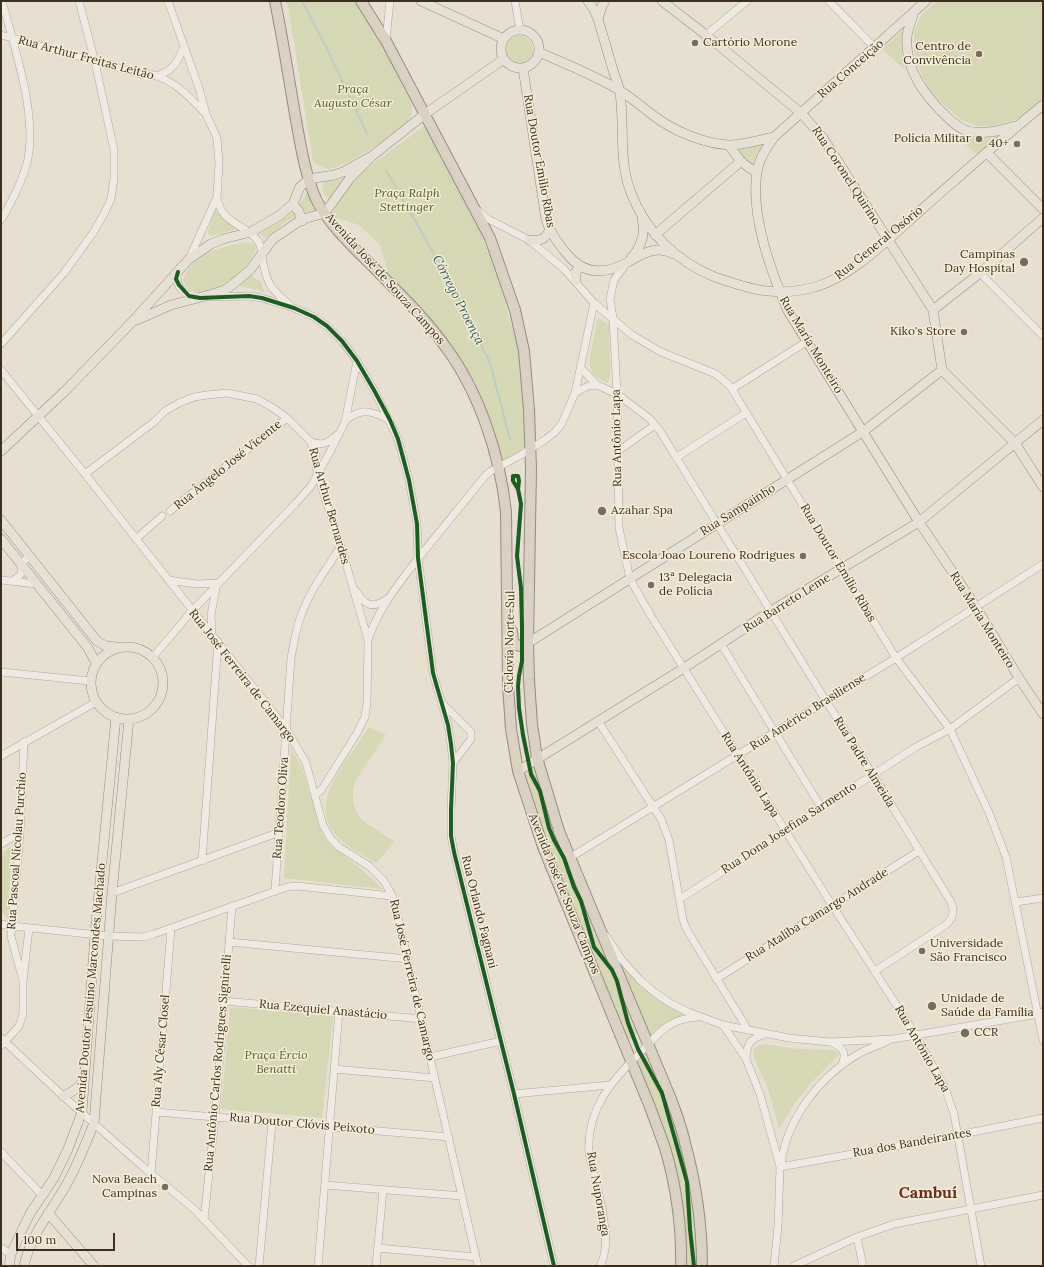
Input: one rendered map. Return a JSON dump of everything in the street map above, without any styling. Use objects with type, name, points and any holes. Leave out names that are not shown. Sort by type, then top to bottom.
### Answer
[{"type":"highway","name":"Avenida José de Souza Campos","points":[[275,1],[305,170],[316,199],[335,227],[430,326],[463,373],[486,425],[504,487],[506,512],[509,713],[518,771],[543,847],[665,1148],[670,1168],[678,1220],[680,1266]]},
{"type":"highway","name":"Avenida José de Souza Campos","points":[[361,1],[386,41],[471,205],[490,238],[515,310],[524,351],[529,403],[531,449],[528,643],[530,701],[537,758],[559,831],[671,1099],[685,1142],[694,1181],[700,1218],[702,1266]]},
{"type":"highway","points":[[507,590],[514,642],[518,646],[528,643]]},
{"type":"main road","points":[[421,1],[504,39]]},
{"type":"main road","name":"Rua General Osório","points":[[588,1],[598,19],[620,91],[622,157],[631,192],[642,217],[655,235],[676,254],[704,272],[745,287],[768,292],[780,292],[810,288],[835,280],[887,240],[1043,105]]},
{"type":"main road","points":[[598,19],[605,1]]},
{"type":"main road","name":"Rua Coronel Quirino","points":[[662,1],[801,113],[823,138],[933,310],[942,370]]},
{"type":"main road","name":"Rua Conceição","points":[[774,136],[875,48],[926,1]]},
{"type":"main road","points":[[913,14],[907,35],[909,62],[917,82],[941,112],[958,127],[975,132],[992,132],[1019,125]]},
{"type":"main road","points":[[520,30],[525,31],[534,37],[539,47],[536,60],[531,65],[524,68],[512,67],[504,59],[501,52],[504,39],[520,30]]},
{"type":"main road","points":[[539,52],[620,91],[662,122],[688,135],[709,142],[729,145],[747,143],[774,136]]},
{"type":"main road","points":[[132,322],[171,305],[200,298],[224,290],[232,285],[250,270],[273,239],[302,220],[325,213],[350,178],[372,156],[425,114],[504,59]]},
{"type":"main road","name":"Rua Doutor Emílio Ribas","points":[[524,68],[546,220],[550,230],[560,246],[580,267]]},
{"type":"main road","name":"Rua Maria Monteiro","points":[[774,136],[762,154],[757,172],[757,209],[766,254],[788,311],[806,342],[864,431],[919,522],[976,607],[1019,678],[1041,708]]},
{"type":"main road","points":[[729,145],[740,162],[757,172]]},
{"type":"main road","points":[[987,153],[1043,209]]},
{"type":"main road","points":[[1,451],[65,391],[132,322],[189,259],[211,244],[223,239],[251,232],[280,215],[293,204],[300,187],[309,179],[334,176],[372,156]]},
{"type":"main road","points":[[655,235],[740,162]]},
{"type":"main road","points":[[293,204],[299,212],[302,220]]},
{"type":"main road","points":[[626,264],[637,252],[642,240],[644,228],[642,217]]},
{"type":"main road","points":[[933,310],[980,273],[1043,218]]},
{"type":"main road","points":[[529,240],[539,241],[546,237],[550,230]]},
{"type":"main road","points":[[576,281],[575,273],[580,267],[604,272],[626,264],[650,251],[658,250],[676,254]]},
{"type":"main road","points":[[942,370],[1015,443],[1043,487]]},
{"type":"main road","name":"Rua Sampainho","points":[[528,643],[864,431],[942,370]]},
{"type":"main road","name":"Rua Barreto Leme","points":[[518,771],[771,612],[919,522],[1043,420]]},
{"type":"main road","points":[[2,523],[97,641],[106,646],[131,646],[143,650],[153,657],[160,666],[163,678],[163,690],[158,701],[151,710],[140,716],[129,719],[116,717],[105,711],[96,702],[90,681],[96,663],[106,653],[119,647]]},
{"type":"main road","points":[[1,539],[88,648],[96,663]]},
{"type":"main road","name":"Avenida Doutor Jesuíno Marcondes Machado","points":[[9,1266],[10,1254],[31,1212],[54,1178],[68,1149],[82,1112],[95,934],[116,717]]},
{"type":"main road","name":"Avenida Doutor Jesuíno Marcondes Machado","points":[[25,1263],[33,1238],[65,1187],[81,1156],[94,1123],[108,936],[129,719]]},
{"type":"main road","points":[[63,1096],[78,1088],[84,1078]]},
{"type":"main road","points":[[68,1149],[81,1156]]},
{"type":"main road","points":[[48,1213],[94,1266]]},
{"type":"main road","points":[[10,1254],[18,1255],[25,1263]]},
{"type":"street","points":[[1,220],[8,209],[22,176],[28,160],[30,143],[28,112],[23,80],[2,1]]},
{"type":"street","points":[[1,344],[64,273],[93,233],[104,214],[110,199],[114,178],[114,150],[79,1]]},
{"type":"street","points":[[168,1],[199,88],[206,114],[217,138],[219,164],[217,197],[221,211],[228,218],[251,232],[260,245],[268,282],[271,288],[294,308]]},
{"type":"street","points":[[386,41],[390,1]]},
{"type":"street","points":[[515,1],[520,30]]},
{"type":"street","points":[[706,35],[746,1]]},
{"type":"street","points":[[829,1],[875,48]]},
{"type":"street","name":"Rua Arthur Freitas Leitão","points":[[1,35],[94,62],[141,74],[156,76],[177,86],[187,93],[206,114]]},
{"type":"street","points":[[156,76],[173,67],[179,59],[184,47]]},
{"type":"street","points":[[187,93],[196,92],[199,88]]},
{"type":"street","points":[[189,259],[217,197]]},
{"type":"street","name":"Rua Doutor Emílio Ribas","points":[[471,205],[488,219],[529,240],[564,268],[594,303],[632,335],[661,352],[716,374],[732,389],[896,658],[950,728],[994,825],[1006,857],[1041,1013],[1043,1040]]},
{"type":"street","name":"Rua Antônio Lapa","points":[[626,264],[614,280],[610,298],[613,318],[617,394],[619,528],[630,579],[651,616],[832,905],[915,1034],[934,1067],[948,1095],[954,1114],[981,1266]]},
{"type":"street","points":[[178,272],[176,278],[182,289],[189,296],[200,298],[248,296],[262,298],[294,308]]},
{"type":"street","points":[[980,273],[1043,336]]},
{"type":"street","points":[[368,640],[379,614],[418,558],[485,476],[499,466],[531,449],[555,432],[567,414],[575,394],[594,303]]},
{"type":"street","name":"Rua Orlando Fagnani","points":[[294,308],[314,317],[327,326],[342,341],[357,361],[390,420],[398,439],[409,480],[417,524],[418,558],[433,673],[448,725],[453,763],[451,836],[454,852],[514,1094],[554,1266]]},
{"type":"street","points":[[732,389],[806,342]]},
{"type":"street","points":[[153,657],[192,611],[296,504],[311,486],[345,422],[357,361]]},
{"type":"street","points":[[580,367],[597,385]]},
{"type":"street","name":"Rua José Ferreira de Camargo","points":[[1,370],[287,730],[306,763],[323,825],[331,839],[339,847],[369,866],[384,881],[392,896],[422,1019],[478,1266]]},
{"type":"street","points":[[575,394],[588,386],[597,385]]},
{"type":"street","name":"Rua Padre Almeida","points":[[597,385],[617,394],[656,425],[954,908],[952,918],[947,924],[875,971]]},
{"type":"street","name":"Rua Arthur Bernardes","points":[[85,474],[154,422],[166,411],[179,403],[194,397],[227,393],[257,399],[287,418],[310,442],[315,453],[317,473],[341,546],[368,640],[367,702],[365,717],[357,733],[322,789],[316,795]]},
{"type":"street","points":[[345,422],[354,414],[369,412],[390,420]]},
{"type":"street","points":[[677,457],[746,413]]},
{"type":"street","name":"Rua Ângelo José Vicente","points":[[170,511],[287,418]]},
{"type":"street","points":[[618,451],[656,425]]},
{"type":"street","points":[[310,442],[321,445],[328,442],[338,434]]},
{"type":"street","points":[[136,539],[162,516]]},
{"type":"street","name":"Rua Teodoro Oliva","points":[[275,890],[291,658],[294,638],[301,614],[310,596],[341,546]]},
{"type":"street","points":[[12,581],[22,572],[20,564],[30,556]]},
{"type":"street","name":"Rua Américo Brasiliense","points":[[571,857],[896,658],[1043,564]]},
{"type":"street","points":[[1,580],[36,584]]},
{"type":"street","points":[[168,580],[218,585]]},
{"type":"street","points":[[212,636],[212,600],[218,585]]},
{"type":"street","points":[[352,586],[359,597],[370,604],[376,605],[391,596]]},
{"type":"street","points":[[202,861],[218,642]]},
{"type":"street","points":[[721,644],[821,807]]},
{"type":"street","points":[[1,672],[90,681]]},
{"type":"street","name":"Rua Dona Josefina Sarmento","points":[[680,899],[916,746],[950,728],[1019,678]]},
{"type":"street","points":[[1,756],[96,702]]},
{"type":"street","points":[[441,702],[471,732],[471,739],[453,763]]},
{"type":"street","points":[[598,721],[661,819],[669,840],[683,920],[687,930],[748,1030]]},
{"type":"street","name":"Rua Pascoal Nicolau Purchio","points":[[23,982],[12,940],[12,926],[20,833],[24,742]]},
{"type":"street","points":[[112,893],[280,832]]},
{"type":"street","points":[[1,844],[20,833]]},
{"type":"street","name":"Rua Ataliba Camargo Andrade","points":[[716,979],[919,851]]},
{"type":"street","points":[[1,924],[108,936],[143,937],[287,886],[392,896]]},
{"type":"street","points":[[1016,902],[1043,898]]},
{"type":"street","name":"Rua Antônio Carlos Rodrigues Signirelli","points":[[204,1220],[215,1117],[232,906]]},
{"type":"street","points":[[598,925],[622,960],[640,980],[670,1003],[699,1016],[727,1026],[809,1040],[830,1042],[898,1038]]},
{"type":"street","name":"Rua Pascoal Nicolau Purchio","points":[[2,1042],[18,1026],[23,1014],[23,982],[30,928]]},
{"type":"street","name":"Rua Aly César Closel","points":[[151,1174],[171,928]]},
{"type":"street","points":[[229,942],[408,959]]},
{"type":"street","name":"Rua Ezequiel Anastácio","points":[[224,1001],[422,1019]]},
{"type":"street","points":[[318,1266],[339,1011]]},
{"type":"street","points":[[727,1026],[736,1012]]},
{"type":"street","points":[[774,1266],[778,1226],[780,1167],[783,1151],[788,1134],[797,1118],[809,1099],[824,1082],[842,1065],[861,1052],[898,1038],[1041,1013]]},
{"type":"street","name":"Rua Nuporanga","points":[[600,1266],[604,1258],[606,1241],[601,1204],[589,1153],[593,1117],[610,1085],[622,1070],[660,1031],[669,1024],[686,1018],[699,1016]]},
{"type":"street","points":[[727,1026],[746,1059],[760,1094],[780,1167]]},
{"type":"street","points":[[746,1059],[749,1043],[758,1036],[768,1034]]},
{"type":"street","points":[[430,1057],[501,1041]]},
{"type":"street","points":[[2,1042],[151,1174],[194,1209],[248,1266]]},
{"type":"street","points":[[830,1042],[839,1046],[843,1050],[844,1058],[842,1065]]},
{"type":"street","points":[[334,1069],[435,1078]]},
{"type":"street","points":[[514,1094],[610,1085]]},
{"type":"street","name":"Rua Doutor Clóvis Peixoto","points":[[156,1112],[449,1137]]},
{"type":"street","name":"Rua dos Bandeirantes","points":[[780,1167],[1043,1118]]},
{"type":"street","points":[[259,1266],[272,1122]]},
{"type":"street","points":[[773,1137],[779,1138],[788,1134]]},
{"type":"street","points":[[1,1152],[42,1195]]},
{"type":"street","points":[[325,1185],[462,1196]]},
{"type":"street","points":[[376,1266],[383,1190]]},
{"type":"street","points":[[794,1266],[858,1237],[894,1224],[1043,1195]]},
{"type":"street","points":[[858,1237],[863,1266]]},
{"type":"street","points":[[1,1248],[10,1254]]},
{"type":"street","points":[[378,1248],[476,1257]]},
{"type":"green space","name":"Praça Augusto César","points":[[285,1],[355,1],[369,21],[382,44],[412,106],[411,117],[405,124],[385,140],[335,168],[327,169],[313,162],[288,5]]},
{"type":"green space","points":[[937,1],[1043,1],[1043,101],[1023,117],[994,126],[976,126],[962,120],[945,106],[930,91],[915,58],[914,33],[921,15]]},
{"type":"green space","points":[[903,30],[902,57],[905,70],[882,49]]},
{"type":"green space","points":[[519,36],[529,40],[533,50],[529,60],[519,64],[509,60],[505,50],[509,40]]},
{"type":"green space","name":"Praça Ralph Stettinger","points":[[424,126],[481,234],[501,288],[517,344],[525,408],[527,449],[501,461],[475,382],[437,328],[390,279],[380,245],[359,225],[331,216],[351,180]]},
{"type":"green space","points":[[954,134],[986,138],[1006,135],[978,155]]},
{"type":"green space","points":[[766,142],[755,167],[751,165],[736,148]]},
{"type":"green space","points":[[345,178],[330,198],[325,196],[322,190],[324,181]]},
{"type":"green space","points":[[308,191],[318,211],[301,213],[265,238],[259,233],[295,211]]},
{"type":"green space","points":[[216,211],[223,218],[238,226],[236,229],[211,236],[208,233],[213,212]]},
{"type":"green space","points":[[247,242],[254,244],[256,250],[252,258],[240,273],[225,284],[208,291],[199,292],[189,289],[183,280],[193,263],[209,252]]},
{"type":"green space","points":[[251,274],[255,279],[261,281],[264,292],[256,289],[241,287],[241,282]]},
{"type":"green space","points":[[598,318],[609,325],[610,378],[607,383],[600,380],[590,368],[590,359]]},
{"type":"green space","points":[[369,727],[386,735],[356,780],[353,791],[353,801],[356,811],[362,820],[395,842],[376,863],[340,839],[336,835],[326,816],[327,798],[334,780]]},
{"type":"green space","points":[[291,748],[302,768],[322,833],[329,844],[359,867],[383,889],[284,878]]},
{"type":"green space","points":[[535,763],[640,1031],[626,1042],[544,842],[521,772]]},
{"type":"green space","points":[[11,847],[9,919],[1,912],[1,853]]},
{"type":"green space","points":[[622,963],[679,1010],[683,1015],[664,1024],[650,1037],[618,966]]},
{"type":"green space","name":"Praça Ércio Benatti","points":[[230,1007],[333,1016],[322,1118],[221,1109]]},
{"type":"green space","points":[[765,1044],[798,1049],[831,1050],[838,1053],[838,1056],[810,1084],[795,1103],[779,1129],[767,1086],[753,1051],[757,1046]]},
{"type":"green space","points":[[647,1052],[674,1115],[688,1164],[696,1216],[699,1266],[684,1266],[679,1200],[635,1063]]},
{"type":"waterway","name":"Córrego Proença","points":[[302,1],[327,49],[367,134]]},
{"type":"waterway","name":"Córrego Proença","points":[[386,170],[454,289],[490,363],[510,439]]},
{"type":"cycle path","points":[[178,272],[176,279],[179,285],[189,296],[200,298],[249,296],[262,298],[294,308],[314,317],[327,326],[342,341],[357,361],[390,420],[398,439],[409,480],[417,524],[418,558],[433,673],[448,725],[451,744],[453,763],[451,836],[454,852],[514,1094],[554,1266]]},
{"type":"cycle path","name":"Ciclovia Norte-Sul","points":[[518,489],[518,476],[513,476],[513,481],[518,489],[521,504],[517,556],[521,588],[522,627],[522,661],[518,686],[519,708],[531,774],[540,791],[549,828],[564,858],[574,887],[581,901],[594,947],[612,970],[617,981],[628,1023],[638,1049],[662,1093],[687,1182],[694,1266]]},
{"type":"place","name":"Cartório Morone","points":[[695,43]]},
{"type":"place","name":"Centro de Convivência","points":[[979,54]]},
{"type":"place","name":"Polícia Militar","points":[[979,139]]},
{"type":"place","name":"40+","points":[[1017,144]]},
{"type":"place","name":"Campinas Day Hospital","points":[[1024,262]]},
{"type":"place","name":"Kiko's Store","points":[[964,332]]},
{"type":"place","name":"Azahar Spa","points":[[602,511]]},
{"type":"place","name":"Escola Joao Loureno Rodrigues","points":[[803,556]]},
{"type":"place","name":"13ª Delegacia de Polícia","points":[[651,585]]},
{"type":"place","name":"Universidade São Francisco","points":[[922,951]]},
{"type":"place","name":"Unidade de Saúde da Família","points":[[932,1006]]},
{"type":"place","name":"CCR","points":[[965,1033]]},
{"type":"place","name":"Nova Beach Campinas","points":[[165,1187]]},
{"type":"district","name":"Cambuí","points":[[928,1193]]}]
